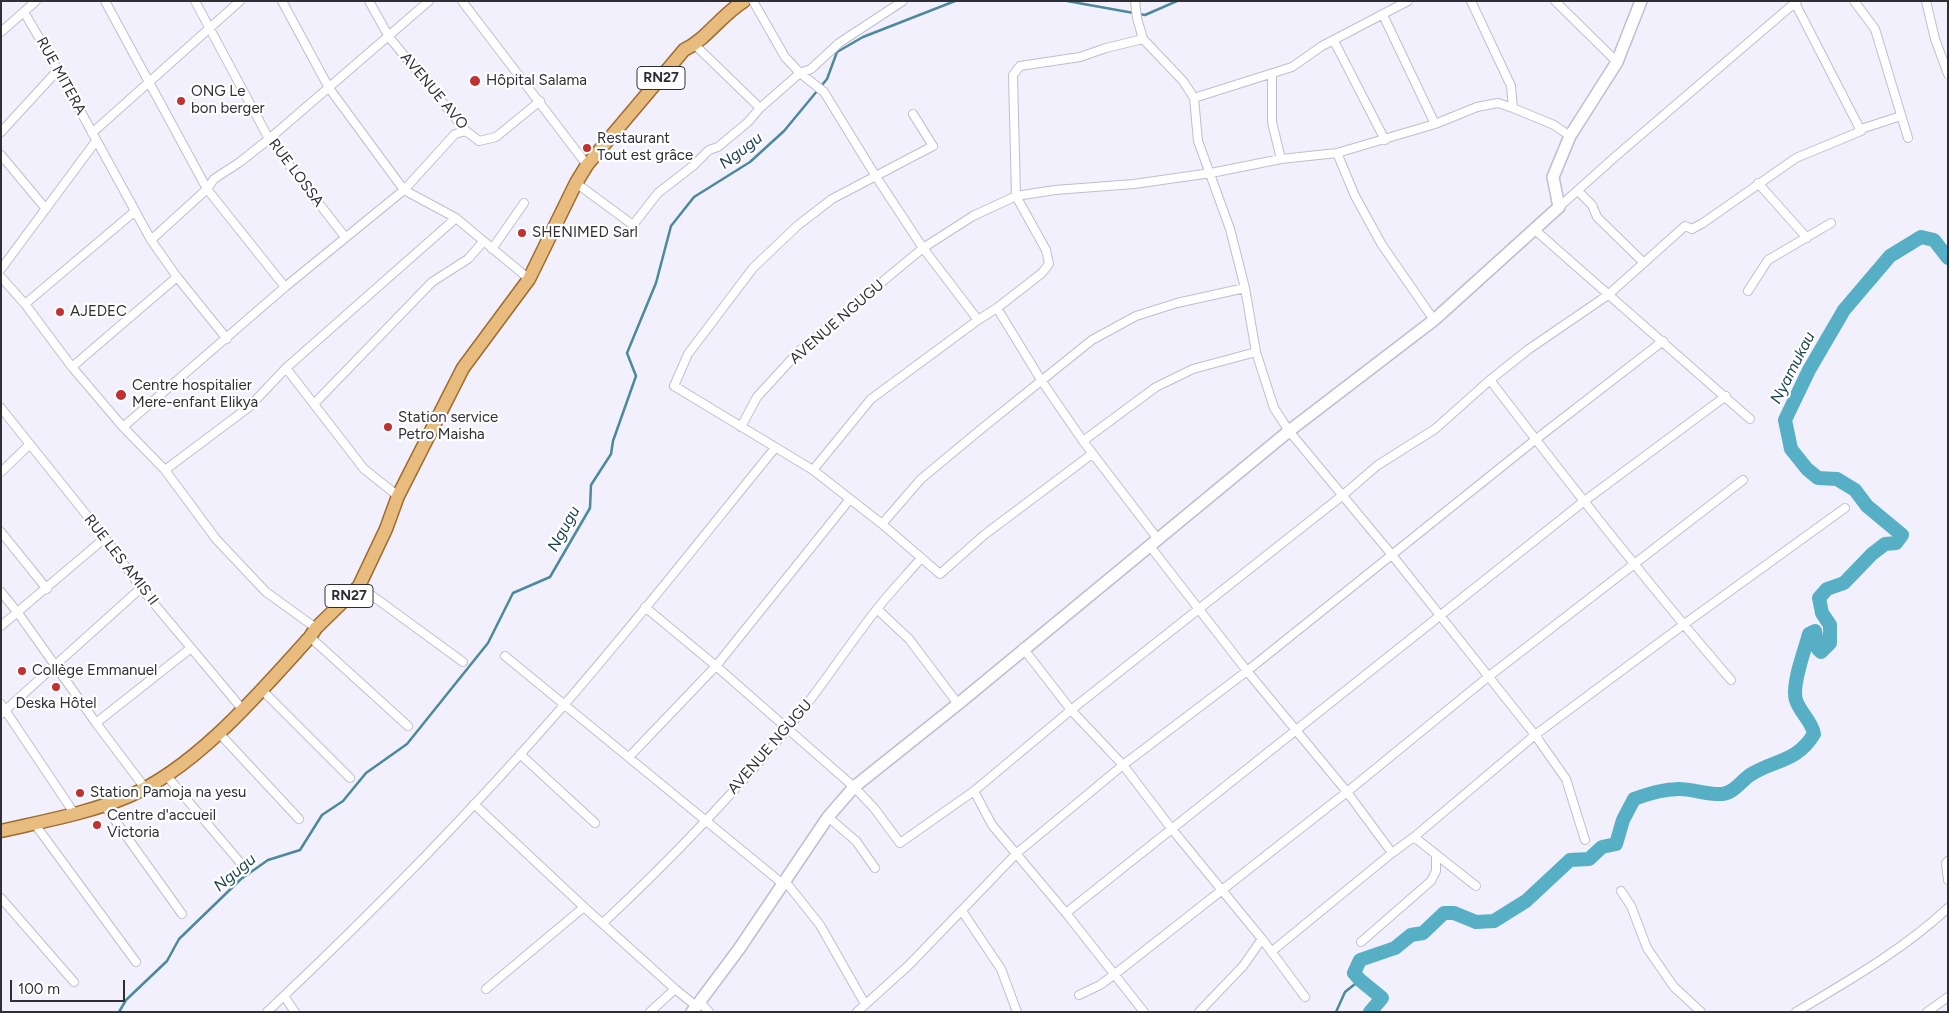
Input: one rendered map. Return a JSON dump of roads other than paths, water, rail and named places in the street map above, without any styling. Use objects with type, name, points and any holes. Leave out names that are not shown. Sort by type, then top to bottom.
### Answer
[{"type":"main road","name":"RN27","points":[[1,831],[104,805],[146,788],[166,775],[195,754],[243,710],[359,586],[386,529],[398,496],[463,368],[530,279],[576,183],[588,165],[684,50],[695,45],[721,19],[744,1]]},
{"type":"street","points":[[1,32],[36,1]]},
{"type":"street","points":[[106,1],[207,189],[285,287]]},
{"type":"street","name":"RUE LOSSA","points":[[195,1],[269,138],[345,237]]},
{"type":"street","points":[[92,133],[240,1]]},
{"type":"street","points":[[282,1],[329,88],[404,190],[456,218],[530,279]]},
{"type":"street","name":"AVENUE AVO","points":[[369,1],[389,37],[466,131],[479,141],[496,137],[540,101]]},
{"type":"street","points":[[151,240],[207,189],[214,179],[240,162],[269,138],[429,1]]},
{"type":"street","points":[[462,1],[588,165]]},
{"type":"street","points":[[753,1],[785,57],[800,73],[824,92],[875,175],[924,248],[978,320]]},
{"type":"street","points":[[576,183],[633,225],[658,193],[710,150],[718,147],[748,122],[760,108],[800,73],[811,69],[838,43],[903,1]]},
{"type":"street","points":[[1194,98],[1292,67],[1322,46],[1408,1]]},
{"type":"street","points":[[1471,1],[1511,86],[1513,108]]},
{"type":"street","points":[[1555,1],[1617,62]]},
{"type":"street","points":[[1559,207],[1553,177],[1570,136],[1617,62],[1642,1]]},
{"type":"street","points":[[1854,1],[1875,29],[1908,138]]},
{"type":"street","points":[[1926,1],[1934,39],[1948,74]]},
{"type":"street","points":[[695,1006],[734,955],[828,817],[854,787],[958,704],[1023,648],[1289,431],[1434,320],[1616,156],[1796,2],[1861,129]]},
{"type":"street","points":[[1136,9],[1142,40],[1183,81],[1194,98],[1198,141],[1230,229],[1245,288],[1256,352],[1274,408],[1289,431],[1392,555],[1536,735],[1566,779],[1586,840]]},
{"type":"street","name":"RUE MITERA","points":[[24,12],[151,240],[177,277],[227,339]]},
{"type":"street","points":[[1383,15],[1436,124]]},
{"type":"street","points":[[813,470],[871,399],[997,308],[1042,273],[1049,264],[1046,250],[1016,196],[1013,75],[1016,70],[1020,66],[1080,57],[1106,48],[1142,40]]},
{"type":"street","points":[[1334,41],[1385,140]]},
{"type":"street","points":[[695,45],[760,108]]},
{"type":"street","points":[[1,132],[58,70]]},
{"type":"street","points":[[1272,74],[1272,122],[1281,159]]},
{"type":"street","points":[[1210,173],[1281,159],[1337,153],[1436,124],[1477,107],[1498,104],[1513,108],[1554,125],[1570,136]]},
{"type":"street","points":[[914,114],[933,146],[832,199],[784,238],[753,268],[688,354],[674,386],[813,470],[882,524],[940,574],[984,535],[1092,454]]},
{"type":"street","points":[[645,607],[788,728],[854,787],[874,808],[900,843],[974,792],[1071,710],[1198,608],[1343,496],[1378,465],[1435,429],[1490,380],[1529,349],[1608,294],[1685,226],[1692,229],[1702,223],[1796,158],[1861,131],[1861,129],[1901,116]]},
{"type":"street","points":[[123,427],[285,287],[404,190],[454,134],[466,131]]},
{"type":"street","points":[[1,270],[96,141]]},
{"type":"street","points":[[1337,153],[1355,196],[1382,245],[1434,320]]},
{"type":"street","points":[[1,155],[46,209]]},
{"type":"street","name":"AVENUE NGUGU","points":[[741,427],[757,396],[800,350],[924,248],[973,216],[1016,196],[1055,190],[1134,184],[1210,173]]},
{"type":"street","points":[[1758,183],[1807,238]]},
{"type":"street","points":[[1578,191],[1592,205],[1597,217],[1643,262]]},
{"type":"street","points":[[492,249],[524,203]]},
{"type":"street","points":[[25,304],[134,212]]},
{"type":"street","points":[[165,470],[248,407],[286,368],[456,218]]},
{"type":"street","points":[[1748,291],[1768,260],[1831,223]]},
{"type":"street","points":[[1535,230],[1750,418]]},
{"type":"street","points":[[314,404],[432,282],[468,259],[483,242]]},
{"type":"street","points":[[1,277],[25,304],[72,367],[123,427],[165,470],[216,539],[266,592],[313,633],[408,726]]},
{"type":"street","points":[[72,367],[177,277]]},
{"type":"street","points":[[882,524],[921,479],[1092,340],[1136,316],[1177,303],[1245,288]]},
{"type":"street","points":[[997,308],[1041,380],[1198,608],[1247,671],[1347,792],[1392,853]]},
{"type":"street","points":[[857,1012],[908,966],[1017,853],[1123,766],[1247,671],[1535,440],[1662,341]]},
{"type":"street","points":[[1083,441],[1156,387],[1193,369],[1256,352]]},
{"type":"street","points":[[286,368],[364,469],[398,496]]},
{"type":"street","points":[[1490,380],[1583,502],[1683,625],[1731,680]]},
{"type":"street","points":[[1066,913],[1583,502],[1726,396]]},
{"type":"street","name":"RUE LES AMIS II","points":[[1,408],[105,538],[141,588],[243,710]]},
{"type":"street","points":[[1,472],[29,445]]},
{"type":"street","points":[[267,1012],[366,918],[565,705],[775,448]]},
{"type":"street","points":[[1079,995],[1100,985],[1116,974],[1347,792],[1488,677],[1633,563],[1743,480]]},
{"type":"street","points":[[630,757],[716,666],[850,499]]},
{"type":"street","points":[[1271,952],[1414,837],[1536,735],[1683,625],[1845,508]]},
{"type":"street","points":[[1,532],[47,589]]},
{"type":"street","points":[[1,626],[105,538]]},
{"type":"street","name":"AVENUE NGUGU","points":[[602,923],[652,878],[705,822],[788,728],[877,609],[922,558]]},
{"type":"street","points":[[359,586],[463,662]]},
{"type":"street","points":[[74,813],[3,710],[56,666],[141,588]]},
{"type":"street","points":[[1,592],[96,723],[146,788]]},
{"type":"street","points":[[877,609],[909,639],[958,704]]},
{"type":"street","points":[[96,723],[191,648]]},
{"type":"street","points":[[1023,648],[1071,710],[1123,766],[1262,939],[1305,997]]},
{"type":"street","points":[[505,656],[630,757],[705,822],[784,883],[820,925],[865,1004]]},
{"type":"street","points":[[262,690],[350,778]]},
{"type":"street","points":[[218,732],[298,819]]},
{"type":"street","points":[[520,754],[594,823]]},
{"type":"street","points":[[166,775],[244,867]]},
{"type":"street","points":[[974,792],[992,825],[1116,974],[1144,1012]]},
{"type":"street","points":[[474,804],[675,990],[695,1006],[709,1012]]},
{"type":"street","points":[[104,805],[182,914]]},
{"type":"street","points":[[828,817],[856,841],[875,868]]},
{"type":"street","points":[[34,823],[136,962]]},
{"type":"street","points":[[1414,837],[1476,886]]},
{"type":"street","points":[[1360,942],[1431,880],[1436,871],[1436,854]]},
{"type":"street","points":[[1948,861],[1946,864],[1948,880]]},
{"type":"street","points":[[1621,892],[1631,906],[1647,948],[1674,987],[1701,1012]]},
{"type":"street","points":[[1,898],[74,982]]},
{"type":"street","points":[[486,989],[584,907]]},
{"type":"street","points":[[1796,1012],[1845,983],[1925,929],[1948,908]]},
{"type":"street","points":[[962,911],[1000,969],[1018,1012]]},
{"type":"street","points":[[1199,1012],[1243,966],[1262,939]]},
{"type":"street","points":[[650,1012],[675,990]]},
{"type":"street","points":[[284,996],[294,1012]]},
{"type":"street","points":[[1927,1012],[1948,996]]},
{"type":"waterway","name":"Ngugu","points":[[119,1012],[126,1000],[167,961],[179,939],[241,879],[268,860],[300,850],[322,815],[343,801],[366,773],[407,744],[488,643],[513,593],[550,577],[590,508],[591,485],[611,454],[613,441],[636,376],[627,353],[656,283],[671,226],[694,197],[750,162],[784,131],[827,79],[837,52],[863,37],[955,1]]},
{"type":"waterway","name":"Ngugu","points":[[1067,1],[1145,15],[1177,1]]},
{"type":"waterway","name":"Nyamukau","points":[[1370,1012],[1382,998],[1354,973],[1360,960],[1395,948],[1411,935],[1423,933],[1444,913],[1454,913],[1476,922],[1494,921],[1526,901],[1570,860],[1589,859],[1602,847],[1616,844],[1623,820],[1634,799],[1673,789],[1717,794],[1726,793],[1750,775],[1800,750],[1814,734],[1811,725],[1796,700],[1795,686],[1809,634],[1815,631],[1818,649],[1821,652],[1830,643],[1830,625],[1822,613],[1819,598],[1827,589],[1844,583],[1872,554],[1885,544],[1896,543],[1902,535],[1867,506],[1855,490],[1837,479],[1818,478],[1807,469],[1791,449],[1785,420],[1809,370],[1844,310],[1890,256],[1921,237],[1934,240],[1948,258]]},
{"type":"waterway","points":[[1336,1012],[1345,992],[1360,980]]},
{"type":"place","name":"Hôpital Salama","points":[[475,81]]},
{"type":"place","name":"ONG Le bon berger","points":[[181,101]]},
{"type":"place","name":"Restaurant Tout est grâce","points":[[587,148]]},
{"type":"place","name":"SHENIMED Sarl","points":[[522,233]]},
{"type":"place","name":"AJEDEC","points":[[60,312]]},
{"type":"place","name":"Centre hospitalier Mere-enfant Elikya","points":[[121,395]]},
{"type":"place","name":"Station service Petro Maisha","points":[[388,427]]},
{"type":"place","name":"Collège Emmanuel","points":[[22,671]]},
{"type":"place","name":"Deska Hôtel","points":[[56,687]]},
{"type":"place","name":"Station Pamoja na yesu","points":[[80,793]]},
{"type":"place","name":"Centre d'accueil Victoria","points":[[97,825]]}]
